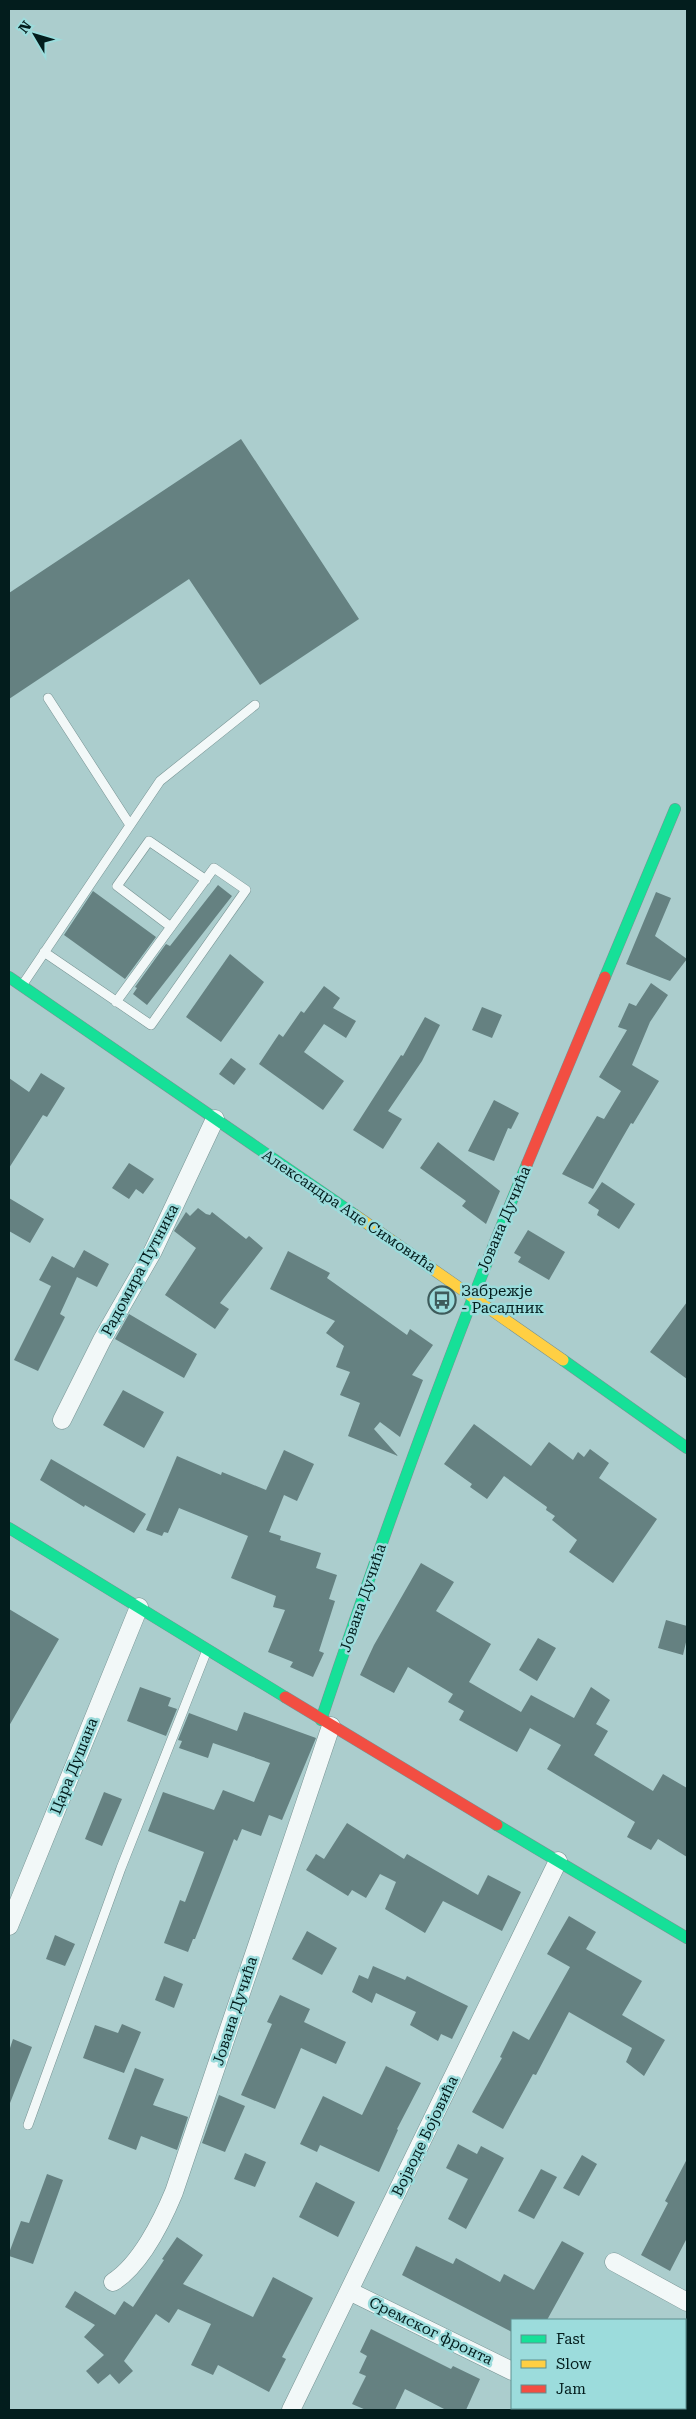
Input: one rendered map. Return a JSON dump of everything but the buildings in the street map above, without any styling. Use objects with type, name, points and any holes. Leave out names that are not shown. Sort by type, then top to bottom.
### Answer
[{"type":"street","name":"Јована Дучића","points":[[113,2282],[128,2268],[149,2240],[174,2192],[326,1723],[371,1570],[472,1295],[675,808]]},
{"type":"street","name":"Александра Аце Симовића","points":[[9,977],[684,1439]]},
{"type":"street","name":"Радомира Путника","points":[[62,1420],[102,1340],[153,1251],[215,1119]]},
{"type":"street","points":[[9,1528],[208,1648],[326,1723],[687,1938]]},
{"type":"street","name":"Цара Душана","points":[[9,1926],[139,1606]]},
{"type":"street","name":"Војводе Бојовића","points":[[291,2410],[558,1862]]},
{"type":"street","points":[[614,2262],[686,2298]]},
{"type":"street","name":"Сремског фронта","points":[[349,2291],[511,2372]]},
{"type":"lane","points":[[48,698],[130,826]]},
{"type":"lane","points":[[21,986],[160,781],[255,705]]},
{"type":"lane","points":[[171,927],[117,886],[149,840],[206,880]]},
{"type":"lane","points":[[44,952],[116,1002],[151,1025],[246,890],[214,868],[116,1002]]},
{"type":"lane","points":[[28,2125],[121,1868],[208,1648]]},
{"type":"traffic: fast","points":[[605,977],[675,809]]},
{"type":"traffic: fast","points":[[9,977],[355,1215]]},
{"type":"traffic: fast","points":[[321,1720],[419,1440],[527,1164]]},
{"type":"traffic: fast","points":[[563,1360],[687,1448]]},
{"type":"traffic: fast","points":[[9,1528],[285,1697]]},
{"type":"traffic: fast","points":[[497,1825],[687,1938]]},
{"type":"traffic: slow","points":[[355,1215],[563,1360]]},
{"type":"traffic: jam","points":[[527,1164],[605,977]]},
{"type":"traffic: jam","points":[[285,1697],[497,1825]]},
{"type":"place","name":"Забрежје - Расадник","points":[[442,1300]]}]
